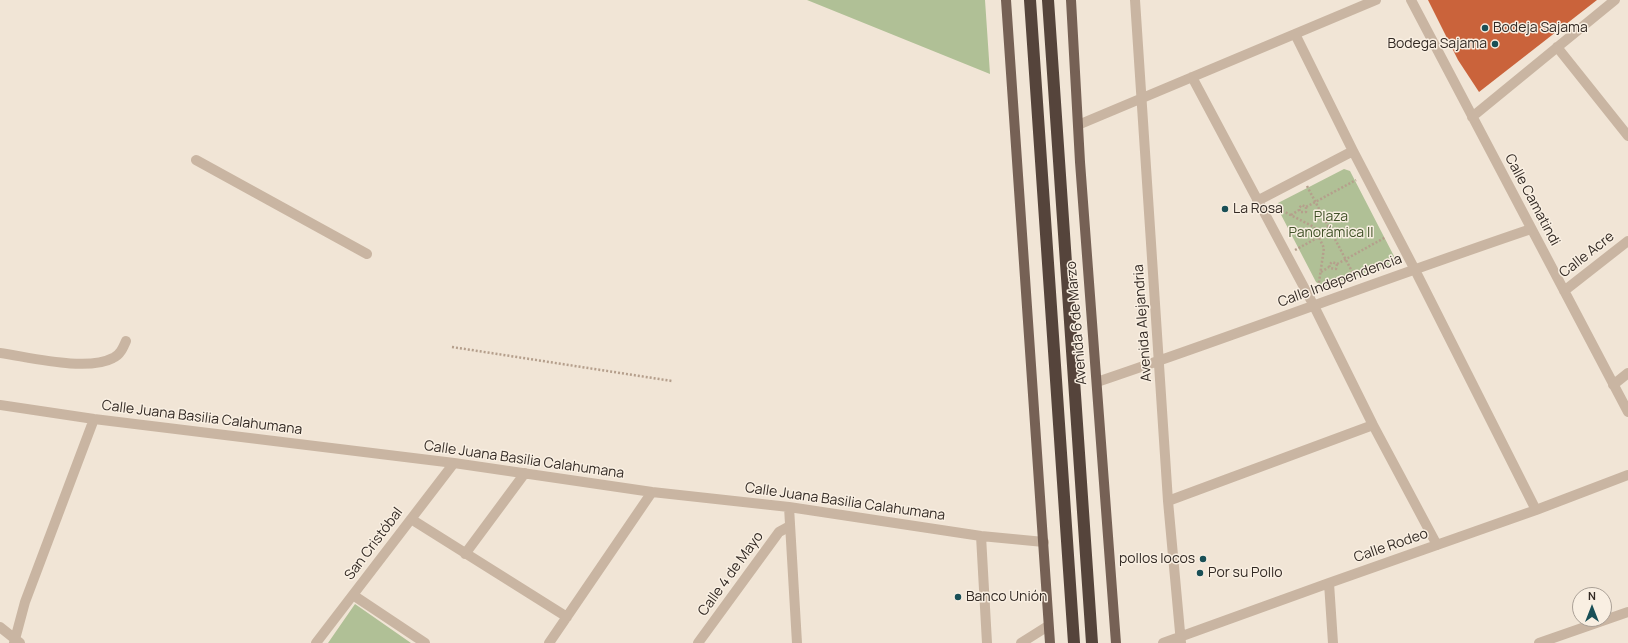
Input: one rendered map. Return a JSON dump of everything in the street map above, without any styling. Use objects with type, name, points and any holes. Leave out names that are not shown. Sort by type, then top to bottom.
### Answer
[{"type":"highway","name":"Avenida 6 de Marzo","points":[[1030,0],[1074,643]]},
{"type":"highway","name":"Avenida 6 de Marzo","points":[[1048,0],[1092,643]]},
{"type":"main road","points":[[1006,0],[1050,643]]},
{"type":"main road","name":"Avenida 6 de Marzo","points":[[1072,0],[1078,125],[1116,643]]},
{"type":"street","name":"Avenida Alejandria","points":[[1135,0],[1160,361],[1168,501],[1181,640]]},
{"type":"street","points":[[1078,125],[1376,0]]},
{"type":"street","name":"Calle Camatindi","points":[[1411,0],[1628,412]]},
{"type":"street","points":[[1472,117],[1615,0]]},
{"type":"street","points":[[1295,34],[1536,510]]},
{"type":"street","points":[[1557,47],[1628,136]]},
{"type":"street","points":[[1192,77],[1314,306],[1373,425],[1437,545]]},
{"type":"street","points":[[1257,201],[1353,151]]},
{"type":"street","points":[[196,160],[367,254]]},
{"type":"street","name":"Calle Independencia","points":[[1097,382],[1314,306],[1414,268],[1531,229]]},
{"type":"street","name":"Calle Acre","points":[[1564,291],[1628,241]]},
{"type":"street","points":[[0,353],[50,361],[94,364],[116,356],[126,341]]},
{"type":"street","points":[[1613,385],[1628,373]]},
{"type":"street","name":"Calle Juana Basilia Calahumana","points":[[0,405],[94,419],[454,463],[652,492],[789,507],[982,536],[1044,542]]},
{"type":"street","points":[[0,627],[17,641],[25,602],[94,419]]},
{"type":"street","points":[[1168,501],[1373,425]]},
{"type":"street","name":"San Cristóbal","points":[[316,643],[454,463]]},
{"type":"street","points":[[465,554],[525,473]]},
{"type":"street","name":"Calle Rodeo","points":[[1163,643],[1181,640],[1329,583],[1536,510],[1628,475]]},
{"type":"street","points":[[549,643],[652,492]]},
{"type":"street","points":[[789,507],[796,643]]},
{"type":"street","points":[[411,519],[567,617]]},
{"type":"street","name":"Calle 4 de Mayo","points":[[698,643],[779,532],[790,526]]},
{"type":"street","points":[[982,536],[987,643]]},
{"type":"street","points":[[1329,583],[1334,643]]},
{"type":"street","points":[[353,595],[425,643]]},
{"type":"street","points":[[1539,643],[1627,615]]},
{"type":"street","points":[[1022,643],[1048,626]]},
{"type":"path","points":[[1354,174],[1360,186]]},
{"type":"path","points":[[1291,215],[1299,210],[1302,205],[1306,207],[1357,179]]},
{"type":"path","points":[[1301,189],[1313,182]]},
{"type":"path","points":[[1307,186],[1356,279]]},
{"type":"path","points":[[1274,212],[1276,202]]},
{"type":"path","points":[[1274,207],[1314,227],[1324,248],[1318,289]]},
{"type":"path","points":[[1299,210],[1305,213],[1306,207]]},
{"type":"path","points":[[1384,230],[1390,243]]},
{"type":"path","points":[[1321,272],[1329,267],[1332,262],[1337,264],[1346,260],[1387,236]]},
{"type":"path","points":[[1295,250],[1319,238]]},
{"type":"path","points":[[1292,244],[1298,256]]},
{"type":"path","points":[[1329,267],[1335,270],[1337,264]]},
{"type":"path","points":[[1349,281],[1362,276]]},
{"type":"path","points":[[1314,285],[1318,289],[1323,290]]},
{"type":"path","points":[[452,347],[672,381]]},
{"type":"green space","points":[[807,0],[985,0],[990,74]]},
{"type":"green space","name":"Plaza Panorámica II","points":[[1344,169],[1350,171],[1396,260],[1394,263],[1324,287],[1316,282],[1277,207],[1278,203]]},
{"type":"green space","points":[[355,604],[411,643],[328,643]]},
{"type":"building","name":"Bodega Sajama","points":[[1428,0],[1597,0],[1479,92],[1458,60]]},
{"type":"place","name":"Bodeja Sajama","points":[[1485,28]]},
{"type":"place","name":"Bodega Sajama","points":[[1495,44]]},
{"type":"place","name":"La Rosa","points":[[1225,209]]},
{"type":"place","name":"pollos locos","points":[[1203,559]]},
{"type":"place","name":"Por su Pollo","points":[[1200,573]]},
{"type":"place","name":"Banco Unión","points":[[958,597]]}]
